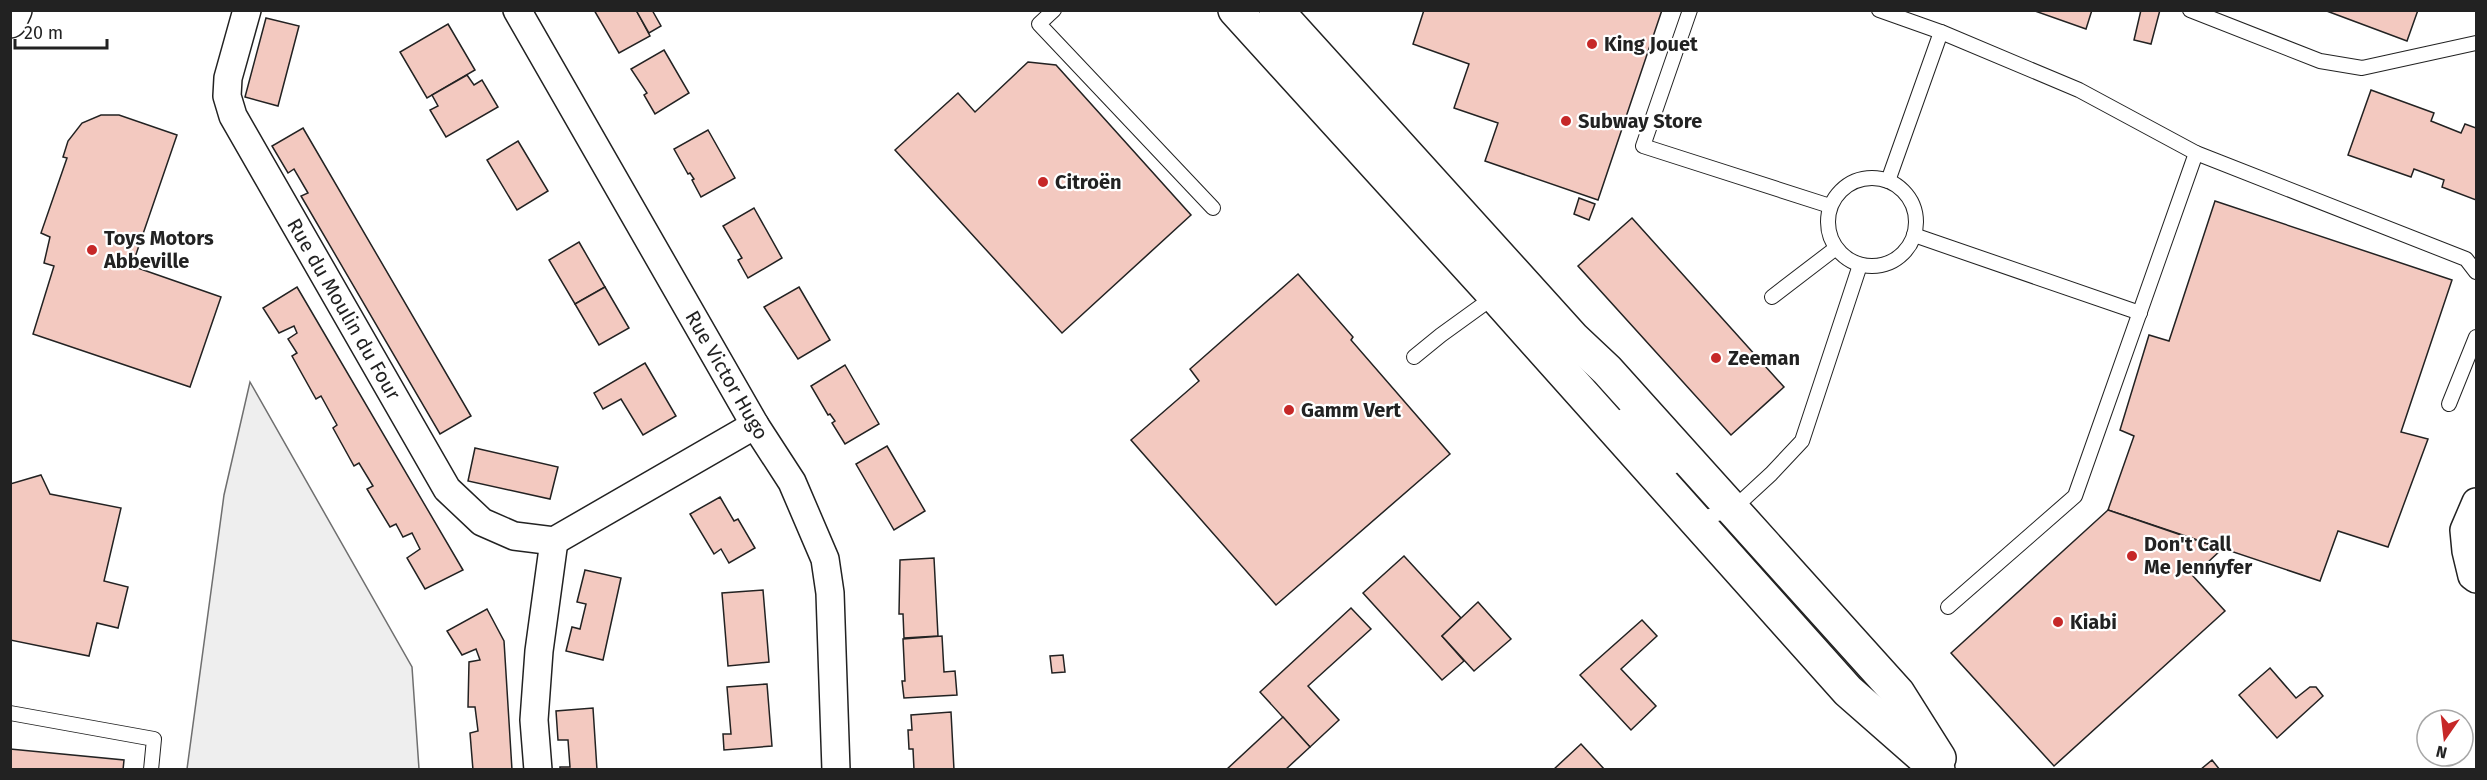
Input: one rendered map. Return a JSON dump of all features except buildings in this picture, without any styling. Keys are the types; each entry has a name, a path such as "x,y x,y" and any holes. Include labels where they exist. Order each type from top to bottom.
{"main road":[{"path":"10,21 15,10"},
{"path":"1235,10 1583,394 1713,513 1797,578 1898,693 1946,770"},
{"path":"1276,10 1573,338 1607,370 1848,691 1938,770"}],"street":[{"name":"Rue du Moulin du Four","path":"247,10 228,78 227,96 233,116 447,489 482,522 514,536 554,541"},
{"name":"Rue Victor Hugo","path":"518,10 755,425 792,482 825,559 830,593 836,770"},
{"path":"538,770 534,720 537,674 554,541 755,425"},
{"path":"2476,502 2464,530 2472,576 2476,579"}],"lane":[{"path":"1054,10 1039,24 1213,208"},
{"path":"1690,10 1643,146 1830,206"},
{"path":"1879,10 1941,32 2079,90 2196,153 2466,259 2476,272"},
{"path":"2190,10 2319,61 2362,68 2476,44"},
{"path":"1888,181 1941,32"},
{"path":"1948,607 2075,496 2196,153"},
{"path":"1874,178 1888,181 1899,188 1911,203 1916,222 1914,235 1908,247 1887,263 1874,266 1860,265 1846,258 1836,248 1829,235 1830,206 1837,195 1848,185 1860,179 1874,178"},
{"path":"1914,235 2140,313"},
{"path":"1772,297 1836,248"},
{"path":"1713,513 1771,474 1802,441 1860,265"},
{"path":"1414,357 1495,296"},
{"path":"2449,404 2476,337"},
{"path":"1583,394 1617,410 1685,480"},
{"path":"10,713 154,739 151,770"}],"shaded area":[{"path":"250,382 412,667 419,769 187,769 224,495"}],"place":[{"name":"King Jouet","path":"1592,44"},
{"name":"Subway Store","path":"1566,121"},
{"name":"Citroën","path":"1043,182"},
{"name":"Toys Motors Abbeville","path":"92,250"},
{"name":"Zeeman","path":"1716,358"},
{"name":"Gamm Vert","path":"1289,410"},
{"name":"Don't Call Me Jennyfer","path":"2132,556"},
{"name":"Kiabi","path":"2058,622"}]}
